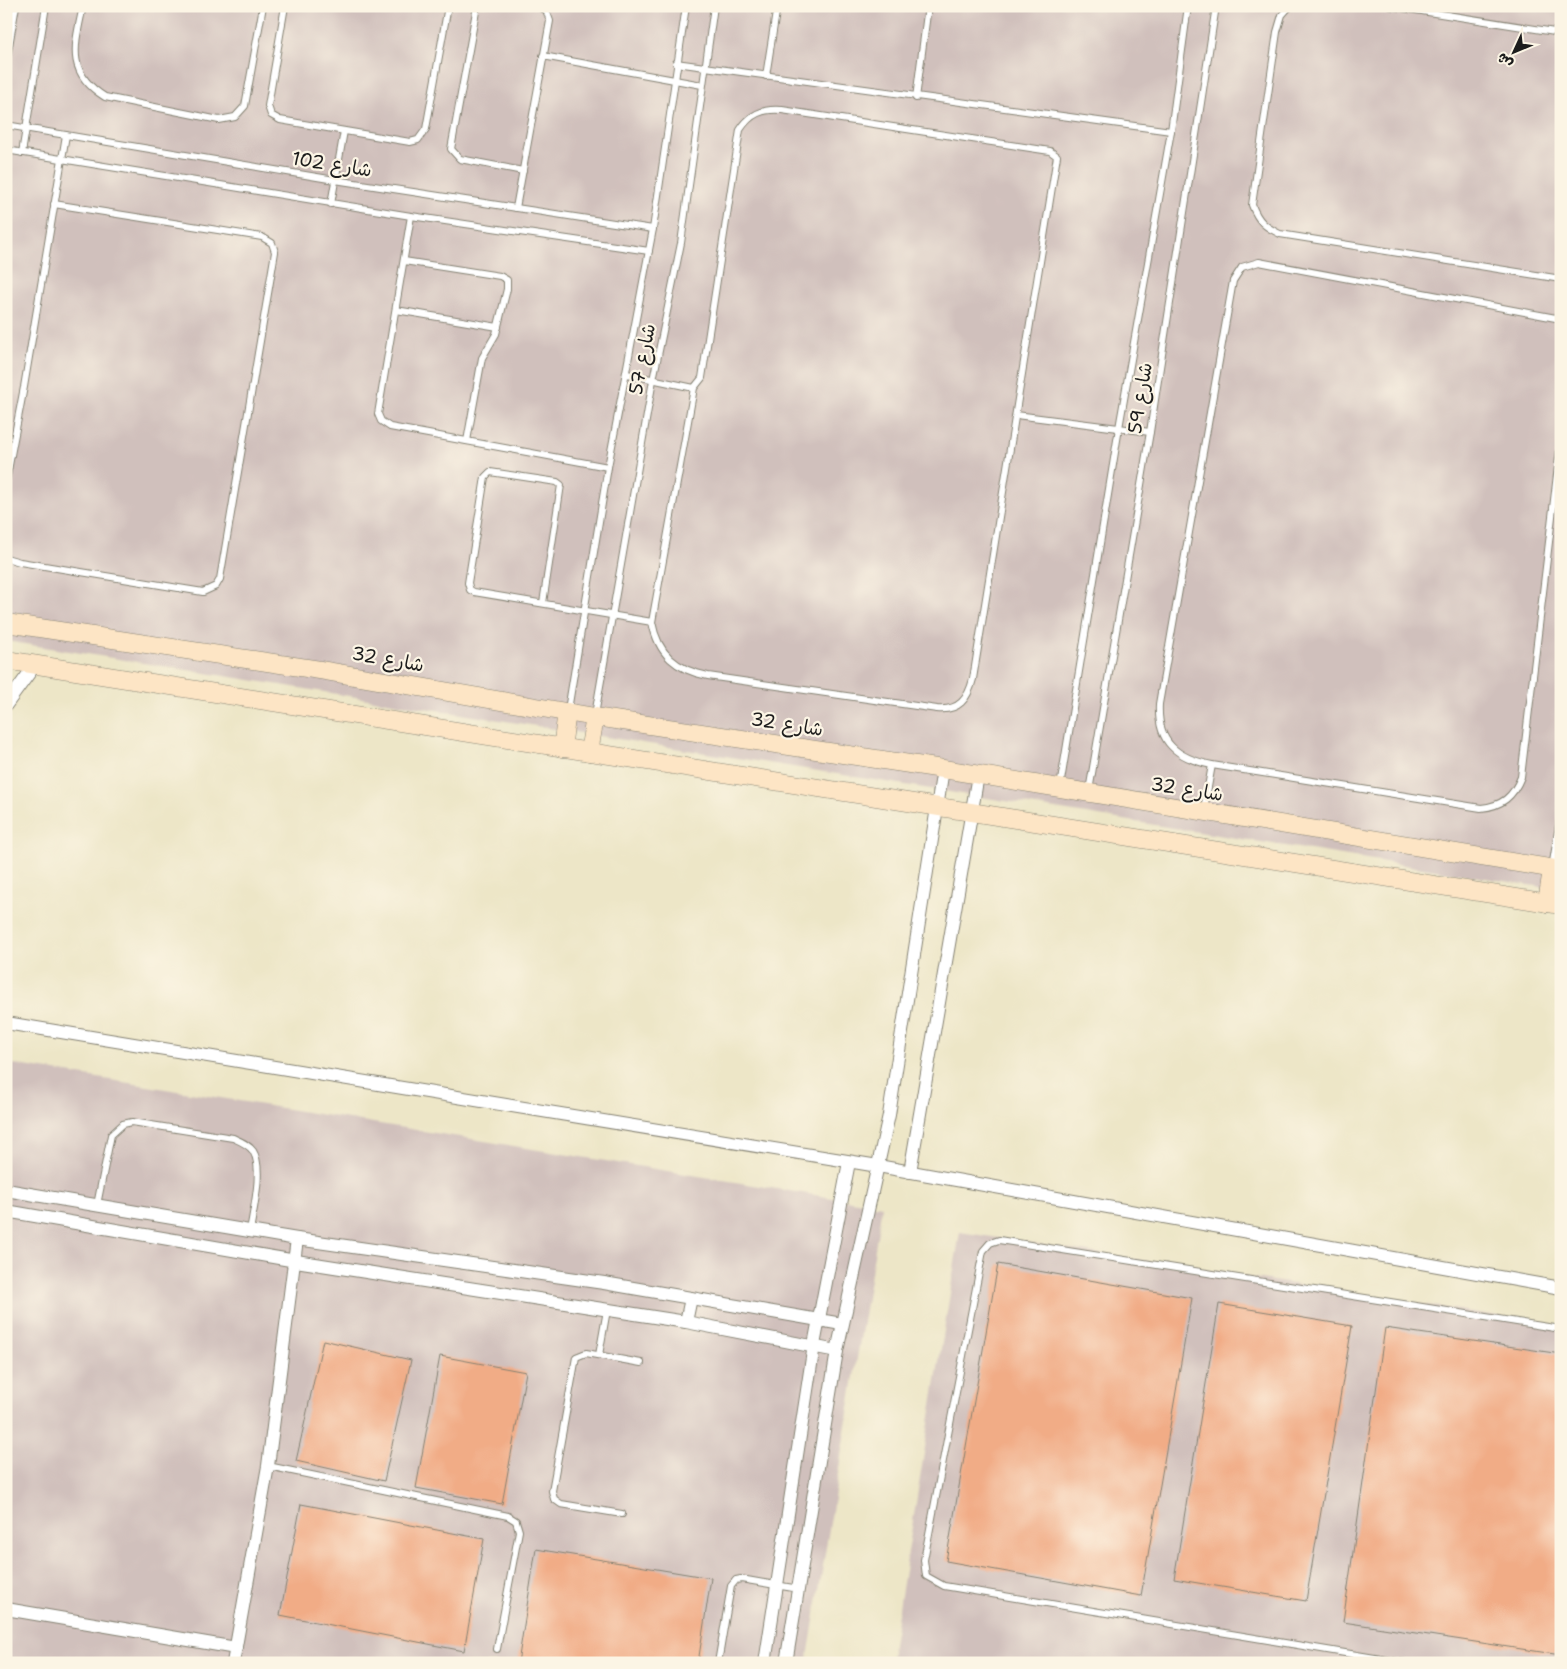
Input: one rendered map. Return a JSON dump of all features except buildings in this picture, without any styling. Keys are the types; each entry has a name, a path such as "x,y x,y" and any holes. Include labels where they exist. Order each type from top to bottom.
{"main road":[{"name":"شارع 32","path":"6,623 320,670 595,717 943,769 1060,790 1556,870"},
{"path":"6,660 1554,904 1556,870"},
{"path":"562,748 567,712"},
{"path":"589,752 595,717"}],"street":[{"path":"6,705 36,665"},
{"path":"786,1663 842,1324 888,1116 943,769"},
{"path":"910,1172 978,775"},
{"path":"6,1023 878,1166 1561,1288"},
{"path":"765,1663 779,1586 814,1346 848,1162"},
{"path":"6,1190 297,1239 594,1282 842,1324"},
{"path":"6,1211 296,1261 686,1322 837,1351"},
{"path":"233,1663 268,1466 296,1261 297,1239"},
{"path":"686,1322 691,1298"},
{"path":"6,1609 236,1648"}],"lane":[{"path":"6,63 16,6"},
{"path":"22,153 46,6"},
{"path":"83,6 74,46 75,59 86,82 94,90 105,97 219,120 234,117 245,106 263,6"},
{"path":"286,6 268,111 275,118 410,142 422,137 426,129 448,6"},
{"path":"478,6 451,150 460,159 523,171"},
{"path":"516,208 550,21 546,10 537,6"},
{"name":"شارع 57","path":"567,712 586,610 608,467 650,251 676,63 686,6"},
{"name":"شارع 57","path":"595,717 653,380 681,243 714,6"},
{"path":"766,76 777,6"},
{"path":"916,98 928,6"},
{"name":"شارع 59","path":"1060,790 1119,428 1171,131 1188,6"},
{"name":"شارع 59","path":"1088,794 1150,432 1216,6"},
{"path":"1290,6 1282,15 1273,51 1252,205 1257,218 1267,228 1280,234 1561,279"},
{"path":"1390,6 1561,33"},
{"path":"543,56 702,86"},
{"path":"676,63 916,98 1171,131"},
{"path":"777,109 1050,151 1057,156 1016,414 973,678 966,699 958,706 948,710 937,709 694,673 681,668 669,660 654,636 652,622 694,388 698,386 702,378 740,130 753,115 762,111 777,109"},
{"name":"شارع 102","path":"6,125 335,180 653,229"},
{"path":"331,204 344,131"},
{"path":"6,480 66,136"},
{"path":"6,166 8,150"},
{"name":"شارع 102","path":"8,150 61,161 331,204 650,251"},
{"path":"6,558 20,562 202,592 216,586 220,579 275,252 272,243 262,237 54,204"},
{"path":"411,216 378,414 381,421 390,427 608,467"},
{"path":"404,261 504,277 508,284 494,340 482,358 467,441"},
{"path":"1561,319 1259,262 1242,266 1236,273 1233,281 1158,716 1161,729 1175,751 1186,758 1212,765 1481,808 1502,803 1510,796 1521,778 1561,441"},
{"path":"396,310 498,327"},
{"path":"627,374 694,388"},
{"path":"1016,414 1150,432"},
{"path":"543,603 561,485 557,482 490,472 485,477 468,588 474,592 652,622"},
{"path":"1203,813 1212,765"},
{"path":"1556,870 1561,813"},
{"path":"97,1205 111,1135 123,1124 132,1122 233,1138 244,1143 252,1151 257,1162 250,1231"},
{"path":"1405,1663 944,1586 926,1576 924,1560 982,1251 990,1243 999,1240 1561,1329"},
{"path":"599,1355 607,1310"},
{"path":"622,1514 561,1504 557,1502 552,1494 574,1360 582,1353 641,1363"},
{"path":"268,1466 508,1516 516,1521 519,1531 497,1649"},
{"path":"718,1663 733,1583 741,1579 799,1589"}],"shaded area":[{"path":"6,6 1561,6 1561,890 6,641"},
{"path":"6,1063 882,1206 807,1663 6,1663"},
{"path":"960,1232 1561,1326 1561,1663 890,1663"}]}
